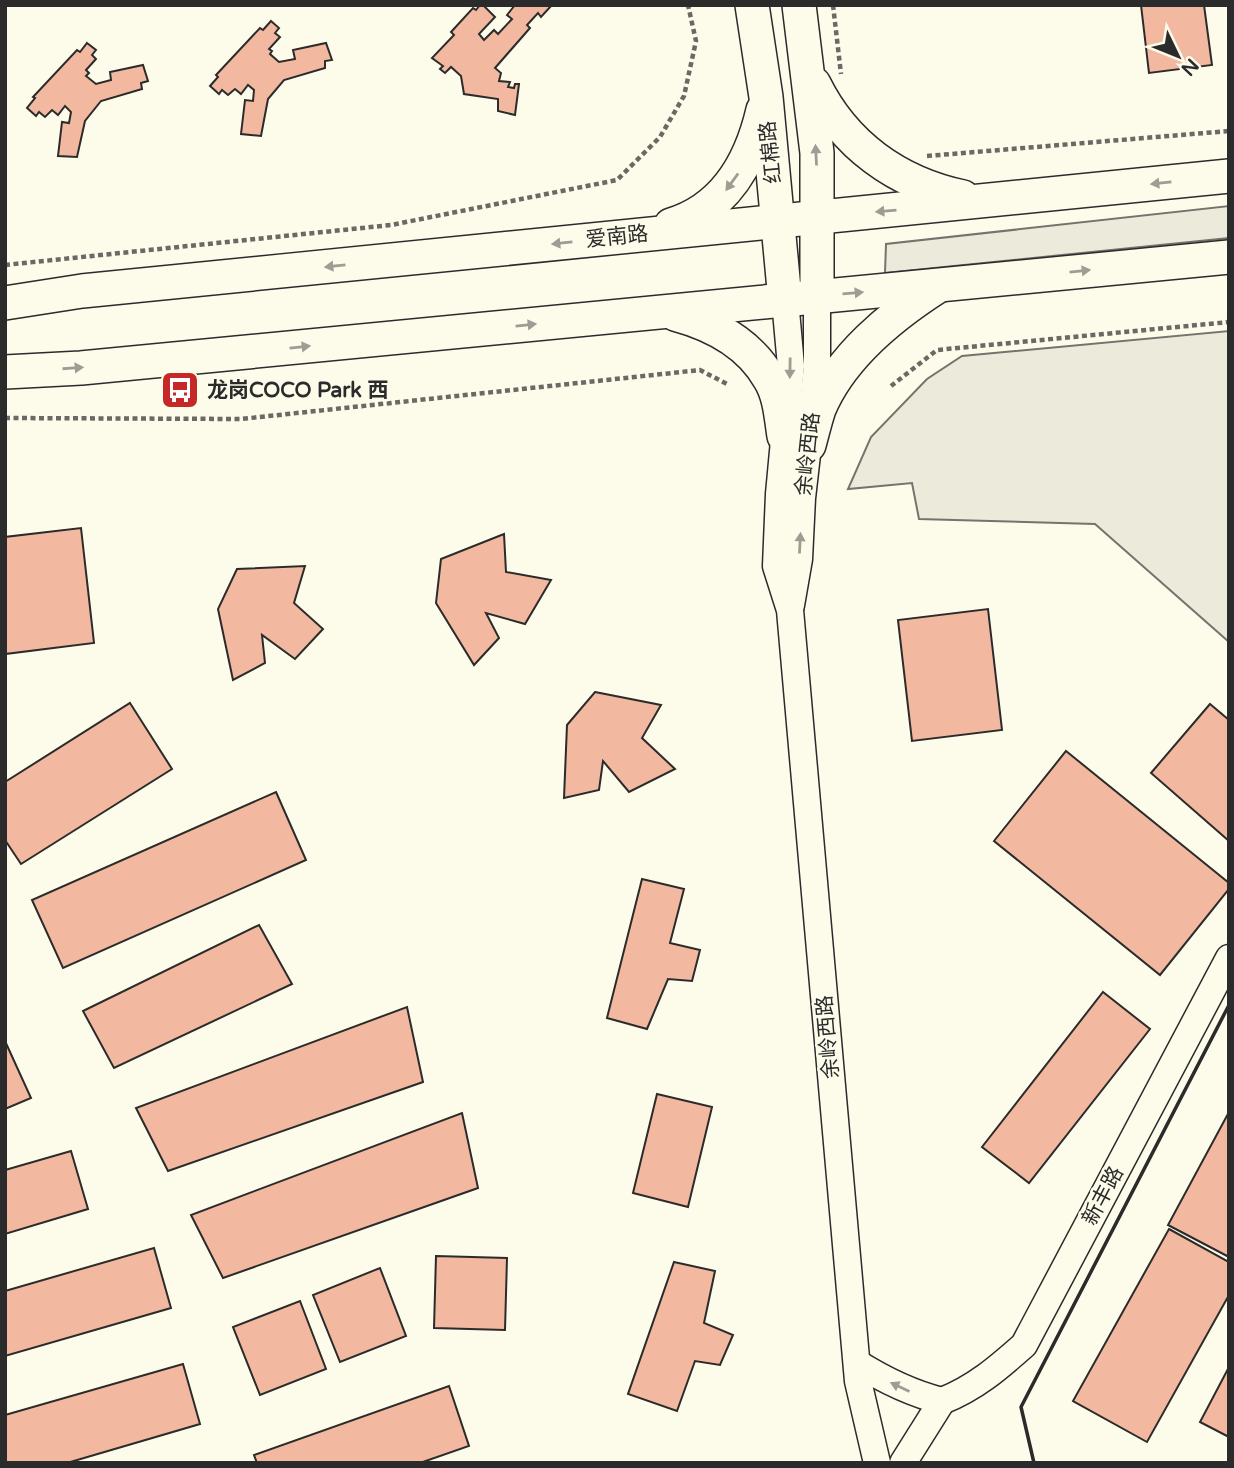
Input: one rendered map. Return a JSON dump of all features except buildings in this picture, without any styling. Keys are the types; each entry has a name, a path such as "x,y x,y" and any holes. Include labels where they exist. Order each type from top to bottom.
{"main road":[{"name":"红棉路","path":"751,5 766,97 778,221 801,298"},
{"name":"红棉路","path":"799,5 817,153 817,217 801,298"},
{"path":"807,69 825,106 848,135 874,160 935,191 982,201"},
{"path":"634,236 676,223 705,210 729,188 757,135 766,97"},
{"name":"爱南路","path":"5,303 82,291 1229,176"},
{"path":"5,372 81,368 1229,257"},
{"path":"796,441 858,351 906,307 940,285"},
{"path":"666,311 702,321 728,335 750,354 769,378 796,441"}],"street":[{"name":"余岭西路","path":"801,298 817,367 796,441 802,498 799,559 790,610 858,1381 877,1463"},
{"name":"新丰路","path":"942,1401 965,1391 993,1373 1024,1345 1228,962"},
{"path":"857,1363 914,1394 942,1401 903,1463"}],"path":[{"path":"5,265 391,225 617,180 660,137 684,96 696,41 688,5"},
{"path":"833,5 843,85"},
{"path":"916,157 1229,131"},
{"path":"891,386 937,350 1229,322"},
{"path":"5,418 241,419 699,370 727,384"}],"shaded area":[{"path":"1229,206 1229,238 885,273 886,244"},
{"path":"1229,331 1229,642 1095,524 919,519 912,483 848,489 871,437 927,379 962,356"}],"wall":[{"path":"1034,1463 1021,1407 1229,1005"}],"place":[{"name":"龙岗COCO Park 西","path":"180,390"}]}
